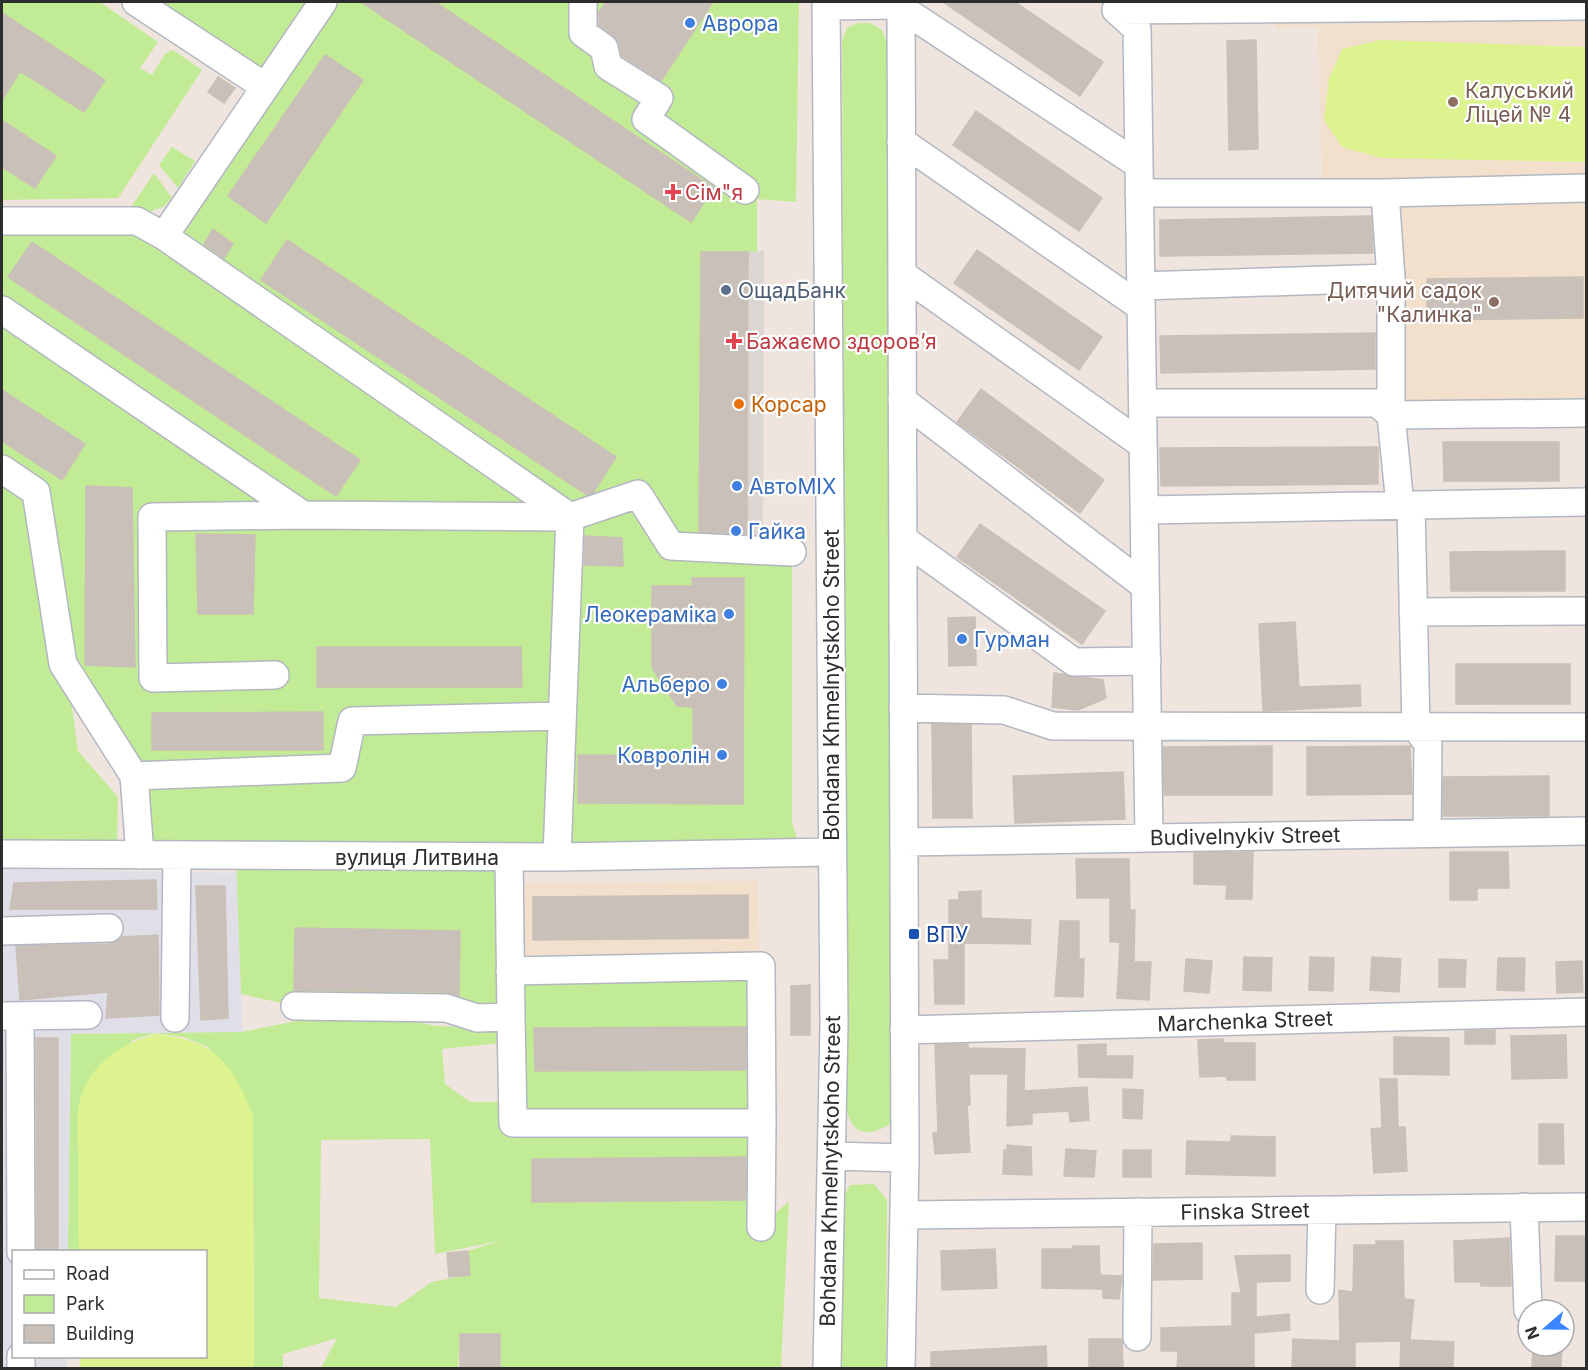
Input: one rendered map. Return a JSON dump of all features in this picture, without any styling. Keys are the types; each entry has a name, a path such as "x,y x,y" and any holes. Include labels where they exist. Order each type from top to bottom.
{"street":[{"path":"164,236 323,2"},
{"path":"583,2 584,33 604,48 608,66 659,98 646,119 745,190"},
{"path":"826,4 901,3"},
{"path":"901,3 905,1158 901,1368"},
{"path":"901,3 904,10 1139,165"},
{"name":"Bohdana Khmelnytskoho Street","path":"826,4 832,852 832,1156 827,1368"},
{"path":"1114,4 1137,29 1149,838"},
{"path":"1114,4 1587,6"},
{"path":"154,6 264,86"},
{"path":"901,141 1141,296 1391,278"},
{"path":"1139,193 1385,193 1587,188"},
{"path":"1385,193 1391,278 1390,415 1406,505 1413,612 1416,727 1428,744 1427,833"},
{"path":"2,221 137,221 164,236 570,517"},
{"path":"902,274 1143,445"},
{"path":"2,310 303,514"},
{"path":"902,400 1145,586"},
{"path":"1143,403 1377,403 1390,415 1587,414"},
{"path":"2,469 36,492 63,664 134,776 140,855"},
{"path":"275,675 153,678 152,517 303,514 570,517 638,494 671,546 792,552"},
{"path":"1144,510 1587,502"},
{"path":"557,857 570,517"},
{"path":"903,539 1074,662 1147,661"},
{"path":"1413,612 1587,611"},
{"path":"903,708 1004,710 1053,726 1587,727"},
{"path":"134,776 342,768 352,721 562,716"},
{"name":"Budivelnykiv Street","path":"904,842 1587,831"},
{"name":"вулиця Литвина","path":"2,854 557,857 832,852"},
{"path":"175,1018 177,856"},
{"path":"509,857 513,1123 762,1123"},
{"path":"2,931 109,928"},
{"path":"510,971 761,966 761,1227"},
{"path":"295,1006 446,1008 477,1018 511,1017"},
{"name":"Marchenka Street","path":"904,1030 1587,1012"},
{"path":"21,1250 11,1016 88,1015"},
{"path":"832,1156 905,1158"},
{"path":"1524,1207 1528,1298"},
{"name":"Finska Street","path":"904,1215 1587,1207"},
{"path":"1320,1290 1322,1210"},
{"path":"1137,1337 1138,1212"}],"shaded area":[{"name":"Калуський Ліцей № 4","path":"1275,2 1586,2 1586,176 1322,181 1318,27 1275,28"},
{"name":"Дитячий садок \"Калинка\"","path":"1586,199 1586,400 1404,402 1397,203"},
{"path":"764,251 763,548 747,546 748,252"},
{"path":"2,869 238,873 242,1032 71,1034 68,1250 12,1250 12,1358 67,1358 67,1368 2,1368"},
{"path":"758,881 759,953 520,955 520,883"}],"green space":[{"path":"2,2 100,2 158,42 140,68 152,75 165,54 173,50 202,70 118,198 2,200 2,167 35,188 56,156 2,120 2,101 20,71 84,112 105,80 2,13"},
{"path":"136,2 321,2 264,86"},
{"path":"323,2 361,2 691,221 713,187 435,2 606,2 585,34 653,93 711,2 799,2 796,202 757,199 757,252 701,252 699,545 792,547 792,822 797,838 798,854 509,857 510,971 761,966 762,1226 789,1201 781,1368 500,1368 500,1334 460,1334 458,1368 321,1368 337,1338 283,1354 283,1368 254,1368 253,1116 208,1047 184,1037 155,1033 242,1032 332,1014 383,1016 437,1026 508,1029 511,1017 295,1006 241,994 236,856 140,855 134,776 71,700 78,751 118,797 117,844 2,845 2,441 61,480 85,444 2,390 2,213 127,213 154,173 172,198 163,207 148,212 171,239","holes":["32,242 360,460 337,495 9,277","86,487 132,488 134,667 85,665","575,536 622,538 622,565 576,564","692,578 744,578 743,803 578,803 578,755 693,756 693,707 676,706 652,668 652,586 692,586","317,647 521,647 522,687 318,687","322,712 323,750 152,750 152,713","750,1027 753,1069 535,1071 534,1028","511,1042 508,1102 470,1102 445,1084 442,1049","430,1139 435,1254 499,1241 468,1251 469,1275 432,1282 396,1307 319,1298 321,1140"]},
{"path":"858,23 870,23 882,30 887,43 893,1110 890,1124 870,1132 858,1130 850,1120 847,1111 842,41 847,28"},
{"name":"Калуський Ліцей № 4","path":"1380,40 1586,47 1586,162 1382,158 1342,147 1324,120 1329,79 1342,49"},
{"path":"172,147 195,161 178,188 159,165"},
{"path":"155,1033 133,1040 83,1091 78,1115 79,1250 68,1250 71,1034"},
{"path":"156,1034 176,1037 193,1042 219,1057 238,1082 253,1116 254,1368 80,1368 80,1358 207,1358 207,1250 79,1250 78,1123 83,1091 88,1080 103,1061 123,1047"},
{"path":"874,1184 887,1200 886,1368 839,1368 842,1200 850,1185"}],"building":[{"path":"361,2 435,2 714,188 691,222"},
{"path":"606,2 713,2 661,81 622,56 614,36 599,25 599,12"},
{"path":"943,2 1015,2 1103,62 1080,96"},
{"path":"2,13 105,80 84,112 20,71 2,101"},
{"path":"1256,40 1258,149 1229,150 1227,41"},
{"path":"325,55 363,80 266,223 228,196"},
{"path":"218,77 235,88 224,103 208,92"},
{"path":"976,111 1102,198 1079,231 953,145"},
{"path":"2,120 56,156 35,188 2,167"},
{"path":"1371,216 1373,253 1160,256 1160,220"},
{"path":"213,229 233,244 224,258 204,244"},
{"path":"287,240 616,457 593,493 587,495 261,280"},
{"path":"32,242 360,460 336,496 8,277"},
{"path":"977,250 1102,337 1079,370 954,283"},
{"path":"701,252 748,252 747,534 699,532"},
{"path":"1583,277 1583,318 1427,320 1427,279"},
{"path":"1375,333 1375,369 1161,373 1160,336"},
{"path":"981,389 1104,480 1080,513 957,422"},
{"path":"2,390 85,444 62,480 2,441"},
{"path":"1443,442 1559,442 1559,481 1444,481"},
{"path":"1378,447 1378,484 1161,486 1160,448"},
{"path":"86,486 132,488 135,667 85,665"},
{"path":"980,524 1105,611 1082,644 957,557"},
{"path":"196,534 255,535 253,614 198,614"},
{"path":"585,536 622,538 623,566 584,565"},
{"path":"1565,551 1565,591 1451,591 1450,552"},
{"path":"692,578 744,578 743,804 578,803 578,755 693,756 693,707 677,706 652,668 652,586 692,586"},
{"path":"975,617 976,665 949,666 948,618"},
{"path":"1295,622 1299,687 1360,685 1361,706 1263,711 1259,624"},
{"path":"317,647 521,647 522,687 317,687"},
{"path":"1456,664 1570,664 1570,704 1456,704"},
{"path":"1054,673 1103,680 1106,698 1078,710 1052,707"},
{"path":"323,712 323,750 152,750 152,713"},
{"path":"932,724 971,725 972,818 933,818"},
{"path":"1272,746 1272,795 1164,795 1163,747"},
{"path":"1410,746 1412,794 1307,795 1307,747"},
{"path":"1123,772 1125,819 1015,823 1013,776"},
{"path":"1549,776 1549,816 1443,816 1443,777"},
{"path":"1253,852 1252,899 1226,899 1227,885 1194,884 1194,853"},
{"path":"1450,852 1508,852 1509,888 1477,888 1477,900 1450,900"},
{"path":"1076,859 1129,859 1130,910 1135,910 1134,962 1151,962 1149,1000 1117,998 1120,942 1110,942 1110,898 1077,898"},
{"path":"156,880 157,909 10,909 14,883"},
{"path":"196,886 225,886 228,1018 201,1020"},
{"path":"981,891 981,918 1031,920 1030,944 964,943 964,1004 935,1004 934,960 949,960 949,900 959,900 959,892"},
{"path":"748,895 748,938 533,940 533,897"},
{"path":"1060,921 1079,921 1079,959 1084,959 1083,997 1055,996"},
{"path":"295,928 460,931 459,996 446,992 294,990"},
{"path":"158,935 159,1015 106,1018 108,992 20,1000 16,946 109,944 122,937"},
{"path":"1244,957 1272,958 1271,991 1243,990"},
{"path":"1310,957 1334,958 1333,991 1309,990"},
{"path":"1372,957 1401,959 1399,992 1370,990"},
{"path":"1498,958 1525,958 1524,991 1497,990"},
{"path":"1186,959 1212,961 1209,993 1184,991"},
{"path":"1439,959 1466,960 1465,987 1439,987"},
{"path":"1582,961 1583,992 1557,993 1556,962"},
{"path":"810,985 810,1035 791,1035 791,986"},
{"path":"746,1027 746,1070 535,1071 534,1028"},
{"path":"1495,1030 1495,1044 1465,1044 1465,1031"},
{"path":"1566,1035 1567,1078 1512,1079 1511,1036"},
{"path":"1394,1037 1449,1038 1449,1075 1394,1074"},
{"path":"36,1038 58,1038 58,1250 37,1250"},
{"path":"1223,1039 1223,1043 1255,1043 1255,1080 1227,1080 1227,1076 1200,1077 1198,1040"},
{"path":"968,1044 968,1048 1025,1049 1024,1091 1087,1087 1089,1120 1070,1122 1069,1111 1032,1113 1032,1124 1007,1126 1008,1074 969,1074 970,1105 967,1105 970,1152 935,1154 933,1133 938,1133 935,1045"},
{"path":"1106,1044 1106,1056 1133,1056 1132,1078 1079,1077 1078,1045"},
{"path":"1380,1079 1397,1079 1398,1127 1405,1127 1407,1171 1374,1173 1371,1129 1382,1128"},
{"path":"1123,1089 1143,1090 1142,1119 1123,1118"},
{"path":"1539,1124 1563,1124 1564,1164 1539,1164"},
{"path":"1231,1136 1275,1137 1275,1176 1186,1174 1187,1141 1231,1142"},
{"path":"1007,1145 1031,1147 1032,1175 1003,1174 1004,1150 1007,1150"},
{"path":"1066,1149 1096,1151 1094,1177 1064,1176"},
{"path":"1123,1150 1151,1150 1151,1177 1123,1177"},
{"path":"746,1157 746,1200 532,1202 532,1159"},
{"path":"1556,1236 1587,1236 1587,1281 1555,1281"},
{"path":"1509,1238 1511,1286 1481,1286 1481,1282 1455,1282 1454,1241"},
{"path":"1376,1241 1403,1241 1404,1299 1414,1300 1410,1340 1454,1342 1453,1368 1400,1368 1401,1341 1355,1342 1355,1368 1292,1368 1293,1339 1340,1341 1339,1290 1353,1292 1354,1245 1376,1245"},
{"path":"1202,1243 1202,1279 1153,1280 1154,1244"},
{"path":"1073,1246 1099,1246 1100,1275 1122,1276 1119,1299 1103,1298 1103,1289 1042,1288 1042,1249 1073,1249"},
{"path":"995,1249 997,1288 942,1290 941,1251"},
{"path":"468,1251 470,1275 449,1277 447,1253"},
{"path":"1290,1255 1290,1281 1256,1282 1256,1317 1289,1314 1290,1330 1254,1333 1254,1368 1177,1368 1178,1351 1161,1351 1161,1328 1232,1326 1232,1293 1241,1293 1235,1256"},
{"path":"460,1334 500,1334 500,1368 460,1368"},
{"path":"1089,1339 1122,1339 1123,1368 1089,1368"},
{"path":"1046,1346 1047,1368 931,1368 931,1352"},
{"path":"1532,1358 1561,1358 1561,1368 1532,1368"}],"place":[{"name":"Аврора","path":"690,23"},
{"name":"Калуський Ліцей № 4","path":"1453,102"},
{"name":"Сім\"я","path":"673,192"},
{"name":"ОщадБанк","path":"726,290"},
{"name":"Дитячий садок \"Калинка\"","path":"1494,302"},
{"name":"Бажаємо здоровʼя","path":"734,341"},
{"name":"Корсар","path":"739,404"},
{"name":"АвтоMIX","path":"737,486"},
{"name":"Гайка","path":"736,531"},
{"name":"Леокераміка","path":"729,614"},
{"name":"Гурман","path":"962,639"},
{"name":"Альберо","path":"722,684"},
{"name":"Ковролін","path":"722,755"},
{"name":"ВПУ","path":"914,934"}]}
